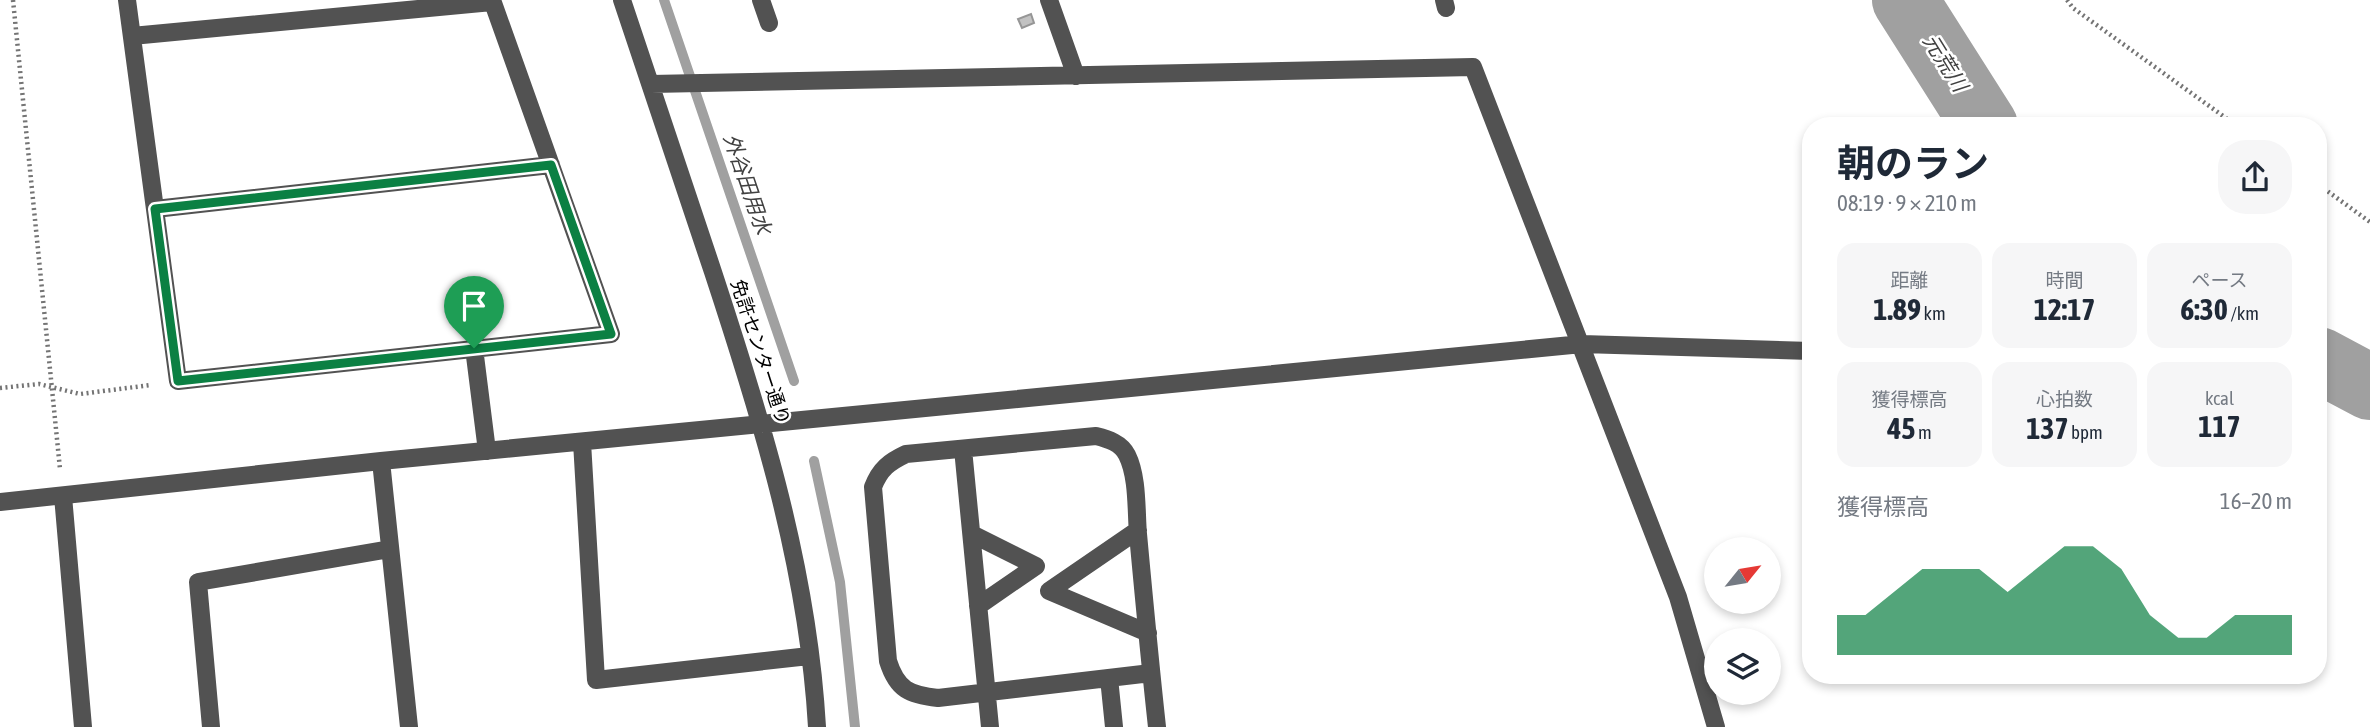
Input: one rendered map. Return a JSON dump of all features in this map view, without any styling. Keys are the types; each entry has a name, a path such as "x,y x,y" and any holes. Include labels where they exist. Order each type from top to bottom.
{"street":[{"path":"127,0 178,381 611,334 492,1 132,36"},
{"name":"免許センター通り","path":"622,0 764,425 790,535 817,727"},
{"path":"761,0 769,23"},
{"path":"1049,0 1076,76"},
{"path":"651,84 1473,67 1678,597 1716,727"},
{"path":"155,209 551,165"},
{"path":"0,502 381,461 1582,344 1802,351"},
{"path":"474,348 487,451"},
{"path":"1152,673 938,698 915,695 894,680 888,661 873,486 877,474 889,461 906,454 1096,436 1113,440 1126,453 1132,473 1138,530 1152,673 1157,727"},
{"path":"582,442 596,680 809,656"},
{"path":"963,449 990,727"},
{"path":"381,461 409,727"},
{"path":"62,496 83,727"},
{"path":"1138,530 1049,591 1148,633"},
{"path":"972,534 1036,566 978,606"},
{"path":"211,727 198,582 390,549"},
{"path":"1109,678 1114,727"}],"path":[{"path":"13,0 54,389 62,496"},
{"path":"2067,0 2073,8 2224,117"},
{"path":"2327,191 2370,222"},
{"path":"0,388 39,384 80,394 178,381"}],"building":[{"path":"1031,14 1034,23 1022,28 1018,19"}],"waterway":[{"name":"外谷田用水","path":"664,0 794,381"},
{"name":"元荒川","path":"1905,0 1979,117"},
{"name":"元荒川","path":"2327,364 2370,387"},
{"name":"外谷田用水","path":"814,461 840,582 855,727"}],"route":[{"path":"551,165 611,334 474,348 178,381 155,209 551,165"}]}
